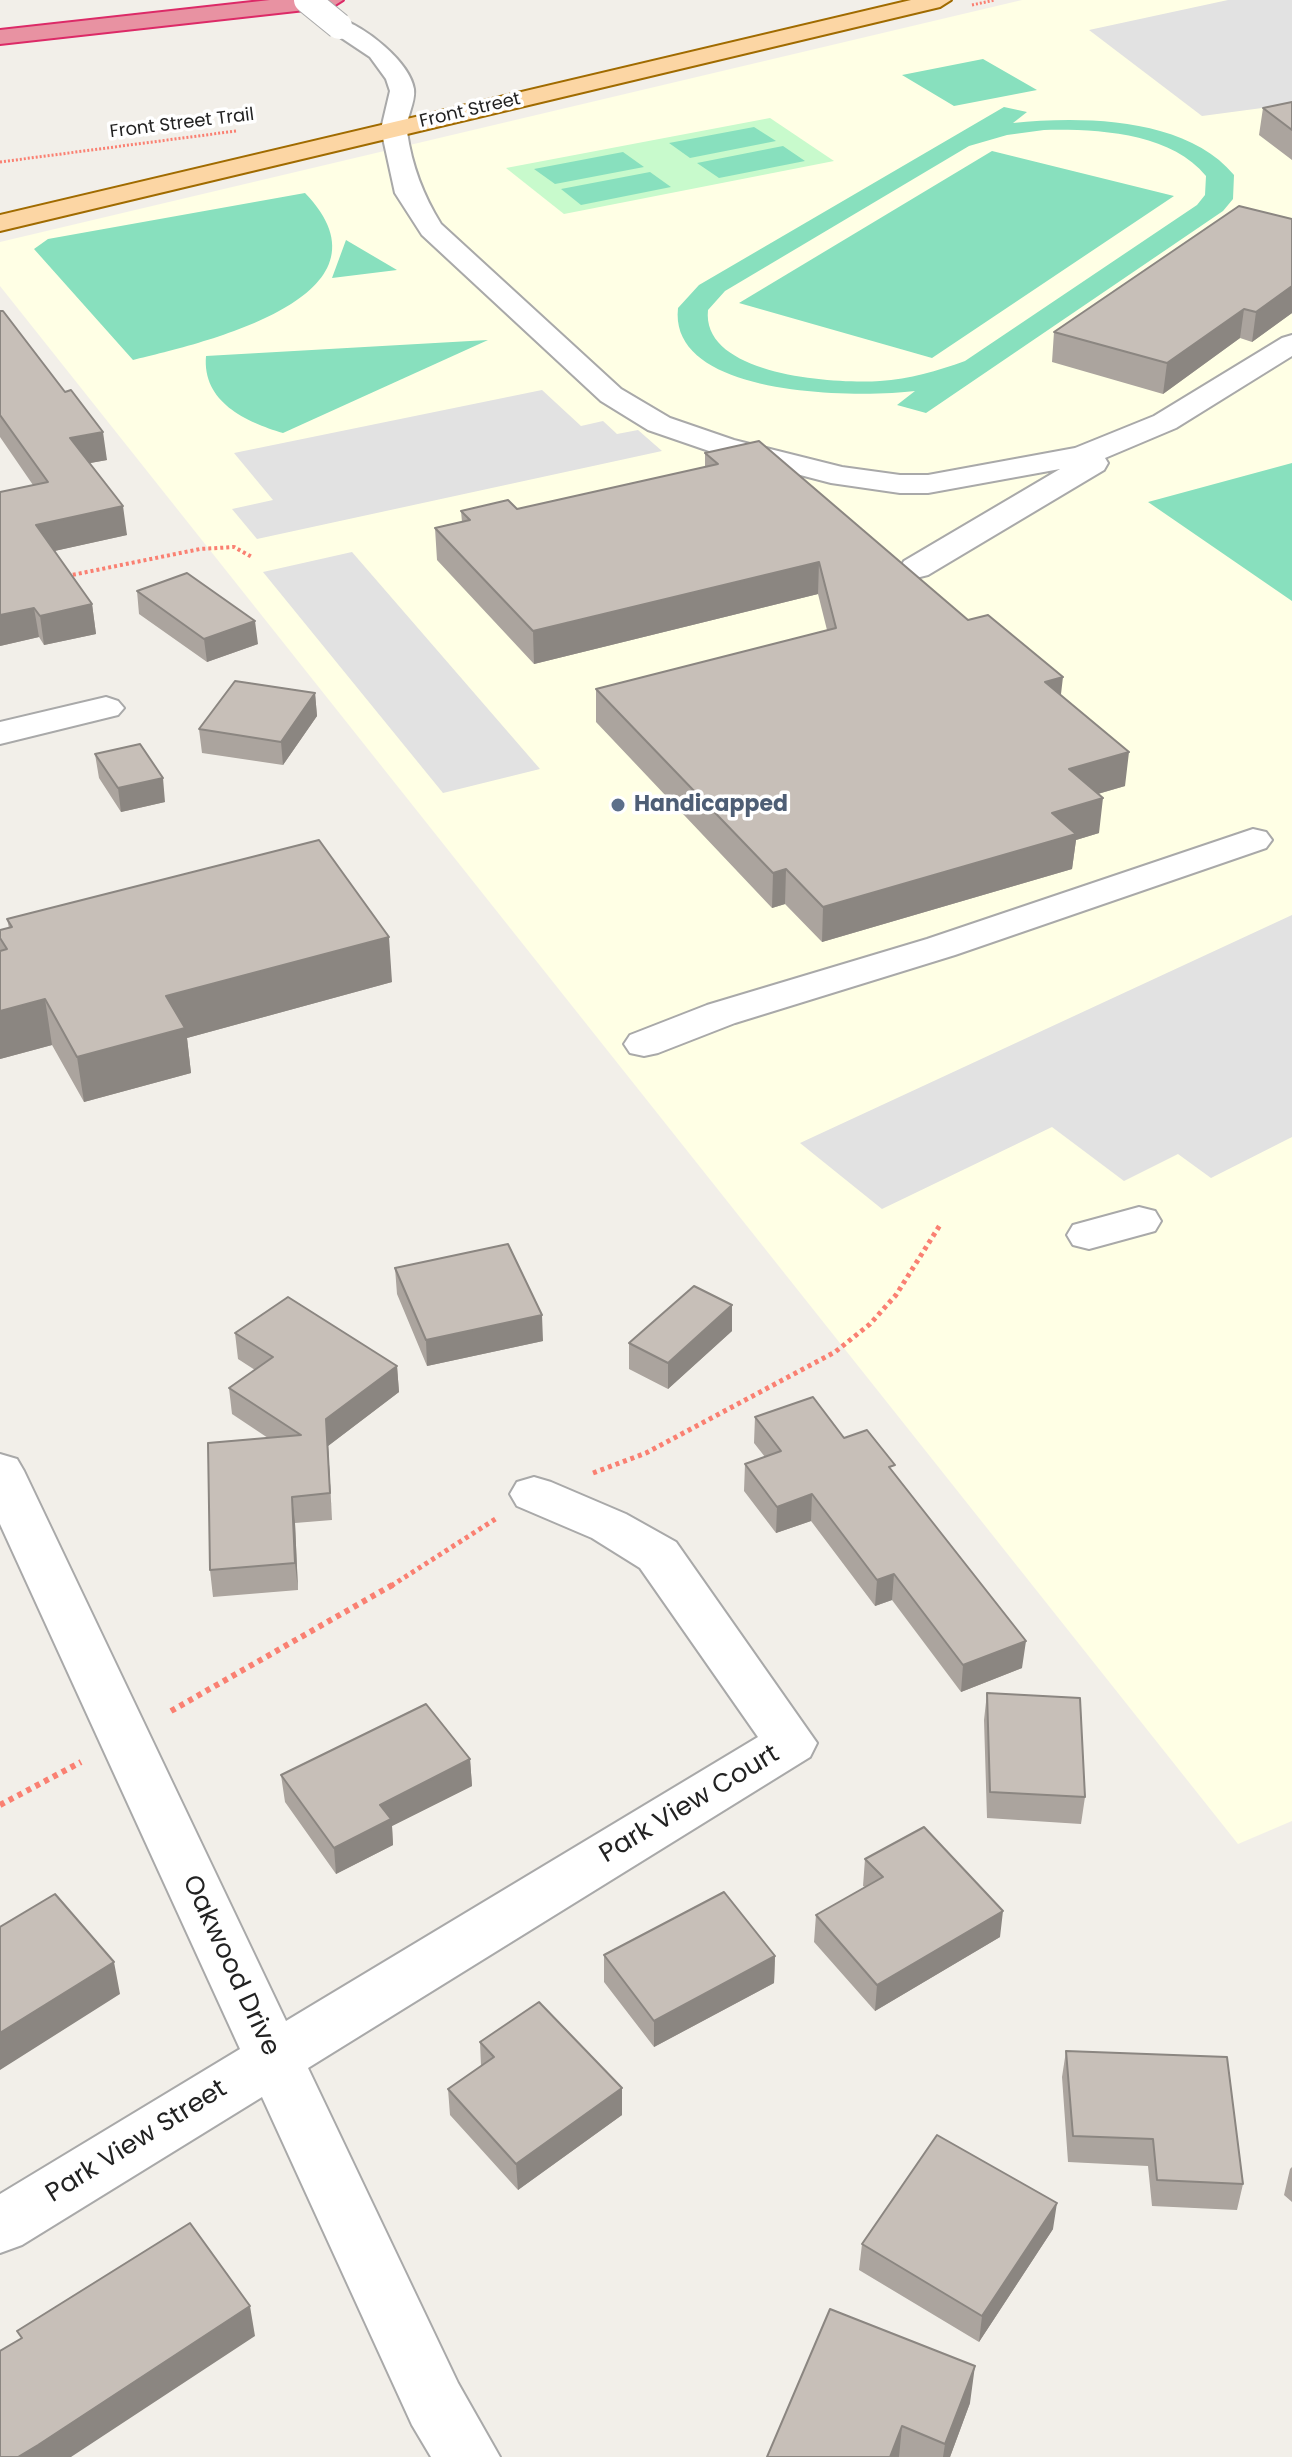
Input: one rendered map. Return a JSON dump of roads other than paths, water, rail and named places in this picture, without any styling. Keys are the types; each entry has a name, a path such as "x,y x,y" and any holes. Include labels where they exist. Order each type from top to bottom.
{"highway":[{"path":"0,15 133,0"},
{"path":"0,37 332,0"}],"main road":[{"name":"Front Street","path":"0,223 396,118 865,0"},
{"name":"Front Street","path":"0,201 940,0"}],"street":[{"path":"307,0 378,52 391,66 402,91 396,118 408,193 431,229 611,395 659,424 738,450 842,476 900,484 928,484 1083,456 1165,422 1292,344"},
{"path":"916,568 1081,472 1107,446"},
{"path":"0,733 106,708"},
{"path":"644,1044 721,1014 941,947 1253,840"},
{"path":"1089,1235 1139,1221"},
{"name":"Park View Court","path":"273,2057 791,1743 658,1555 609,1526 534,1494"},
{"name":"Oakwood Drive","path":"6,1501 273,2057 435,2404 467,2457"},
{"name":"Park View Street","path":"0,2226 273,2057"}],"place":[{"name":"Handicapped","path":"618,805"}]}
